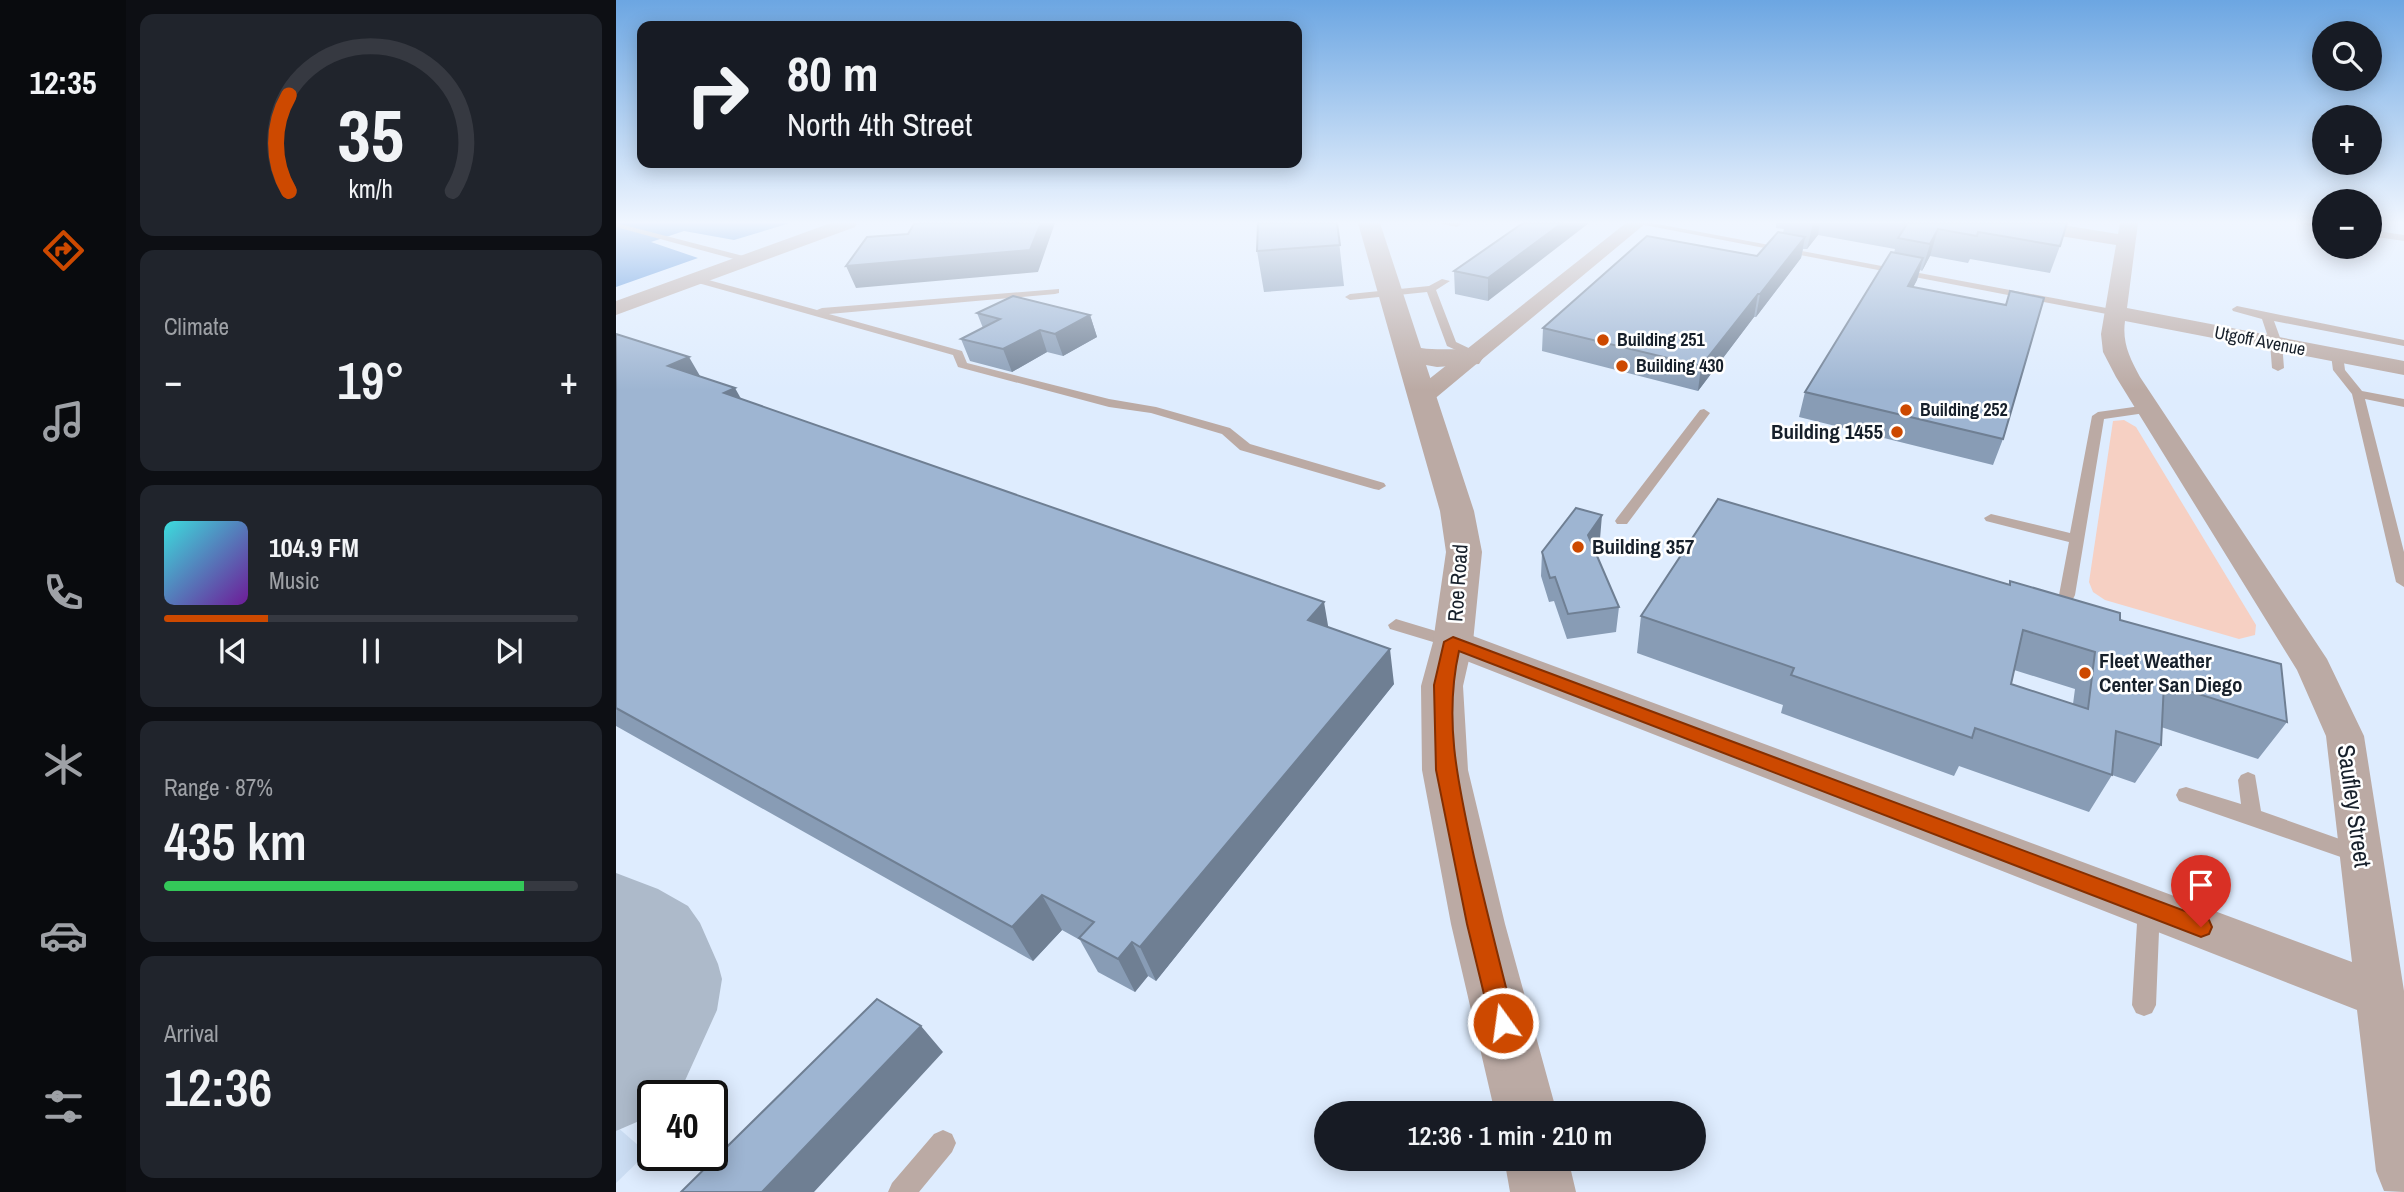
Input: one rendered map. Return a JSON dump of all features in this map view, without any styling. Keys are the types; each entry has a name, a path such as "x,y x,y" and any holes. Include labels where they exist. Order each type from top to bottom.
{"street":[{"path":"616,308 694,279"},
{"name":"Roe Road","path":"1386,279 1457,511 1464,552 1453,642 1442,685 1445,770 1478,924 1523,1101"},
{"path":"1423,396 1568,279"},
{"name":"Saufley Street","path":"2122,279 2112,334 2115,352 2314,668 2345,736 2404,1171"},
{"name":"Utgoff Avenue","path":"2117,313 2404,368"},
{"path":"1411,354 1437,359 1471,356"},
{"path":"1453,642 2381,996"},
{"path":"1539,1171 1544,1192"}],"lane":[{"path":"694,279 958,353 962,365 1109,403 1152,410 1226,431 1245,447 1379,486"},
{"path":"1934,279 2117,313"},
{"path":"1350,297 1431,289 1445,281"},
{"path":"1431,289 1451,344 1471,356"},
{"path":"809,312 1055,291"},
{"path":"2237,309 2266,317 2404,342"},
{"path":"2266,317 2276,343 2278,368"},
{"path":"2337,355 2339,370 2358,394 2404,582"},
{"path":"2358,394 2404,403"},
{"path":"2067,595 2098,416 2148,408"},
{"path":"1622,521 1704,414"},
{"path":"1991,517 2075,539"},
{"path":"1396,625 1453,642"},
{"path":"2248,780 2252,816"},
{"path":"2186,794 2361,855"},
{"path":"2144,1005 2150,907"},
{"path":"901,1192 943,1143"}],"shaded area":[{"path":"2124,420 2136,427 2256,625 2255,635 2239,639 2105,600 2093,592 2089,582 2113,421"},
{"path":"616,1126 637,1144 637,1163 616,1183"}],"water":[{"path":"616,279 640,279 616,287"}],"building":[{"path":"1599,279 1772,279 1701,366 1543,328"},
{"path":"1875,279 1912,279 1908,286 2006,305 2010,291 2044,298 2003,439 1805,392"},
{"path":"1013,296 1090,315 1055,334 1040,330 1003,349 961,339 1000,319 977,313"},
{"path":"616,334 689,357 668,366 735,388 724,393 1324,602 1308,620 1390,649 1140,947 1132,942 1118,959 1079,938 1094,922 1042,895 1012,927 616,708"},
{"path":"1718,499 2010,585 2010,581 2120,613 2120,620 2281,664 2287,722 2164,683 2161,745 2116,731 2112,775 1975,728 1972,738 1791,675 1794,668 1641,616","holes":["2023,630 2095,652 2088,709 2011,684"]},
{"path":"1576,508 1602,515 1588,535 1619,607 1568,614 1555,577 1550,578 1542,552"},
{"path":"877,999 921,1026 762,1192 681,1192 702,1171 728,1171 728,1146"}],"taxiway":[{"path":"616,928 648,949 657,964 660,979 658,995 646,1025 616,1064"}],"place":[{"name":"Building 251","path":"1603,340"},
{"name":"Building 430","path":"1622,366"},
{"name":"Building 252","path":"1906,410"},
{"name":"Building 1455","path":"1897,432"},
{"name":"Building 357","path":"1578,547"},
{"name":"Fleet Weather Center San Diego","path":"2085,673"}],"route":[{"path":"1503,1023 1478,924 1445,770 1442,685 1453,642 2201,927"}]}
